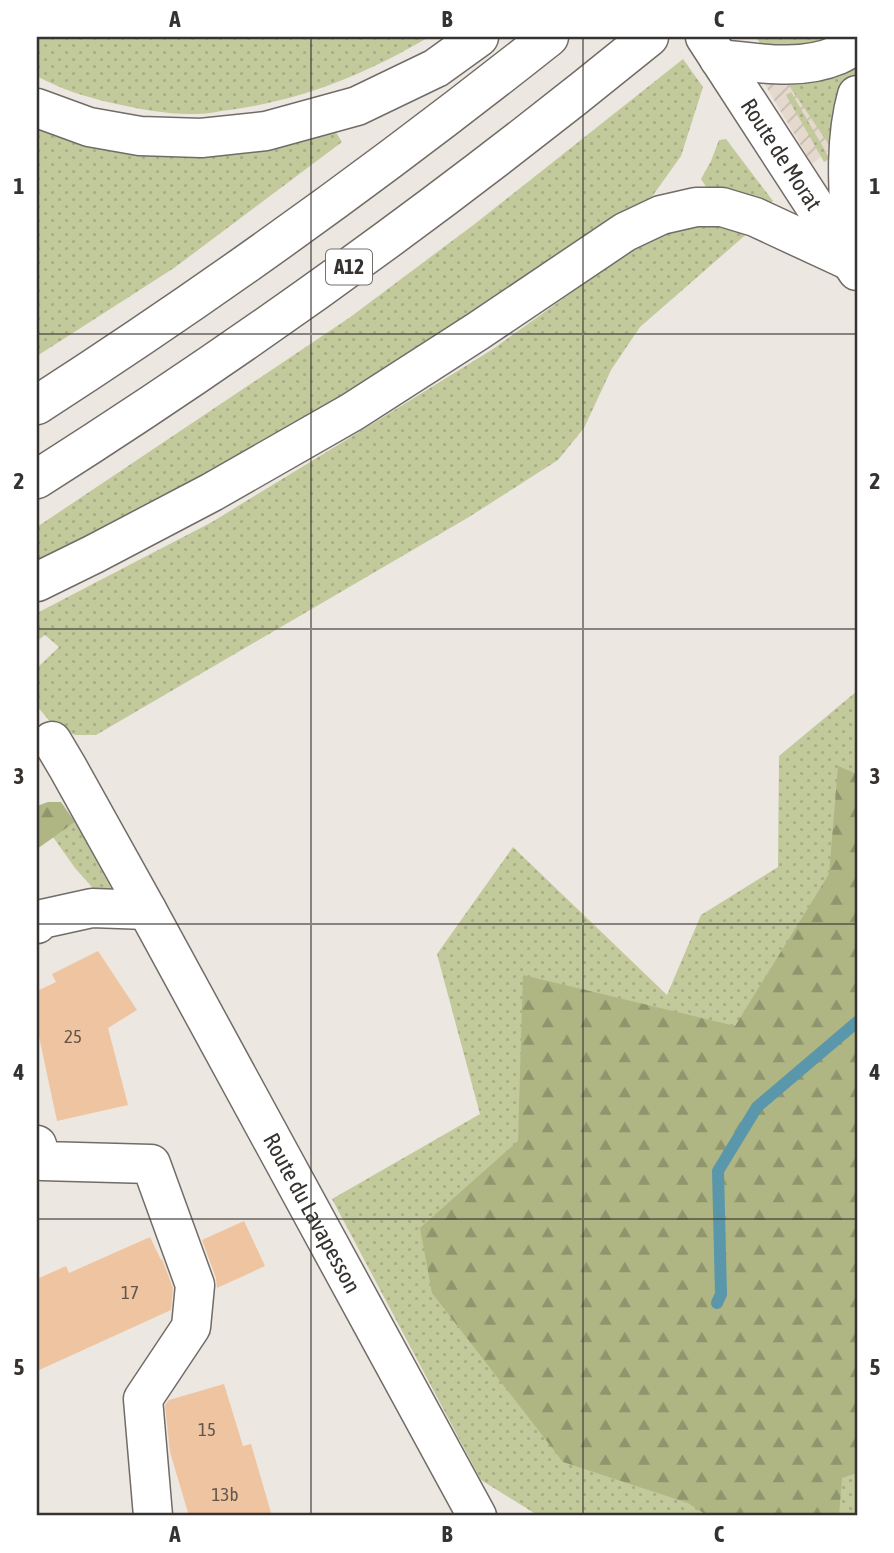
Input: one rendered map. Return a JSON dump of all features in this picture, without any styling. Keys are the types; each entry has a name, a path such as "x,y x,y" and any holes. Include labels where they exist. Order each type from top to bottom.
{"main road":[{"path":"37,108 89,127 140,136 201,138 266,131 357,106 436,68 479,37"},
{"path":"37,405 293,231 386,164 549,37"},
{"name":"A12","path":"37,478 138,414 327,283 512,146 649,37"},
{"path":"712,48 781,65 808,63 837,55 857,44"},
{"name":"Route de Morat","path":"712,48 855,267"},
{"path":"37,582 153,523 352,412 625,232 661,215 696,206 722,207 755,217 855,267 849,162 851,116 857,95"},
{"name":"Route du Lavapesson","path":"52,741 477,1516"},
{"path":"37,924 42,919 92,908 147,910"},
{"path":"37,1145 42,1161 151,1164 195,1285 191,1327 143,1399 153,1516"}],"shaded area":[{"path":"806,37 857,128 812,164 761,78"}],"green space":[{"path":"37,37 429,37 358,74 283,100 205,114 187,114 112,103 46,81 37,76"},
{"path":"756,37 857,37 857,186"},
{"path":"683,59 703,87 681,156 641,212 354,396 37,565 37,527 349,318 476,223"},
{"path":"791,92 830,159 824,162 786,95"},
{"path":"37,125 335,131 342,142 174,268 37,356"},
{"path":"726,139 773,201 769,204 732,189 707,188 701,179 719,140"},
{"path":"773,211 640,327 611,370 584,428 558,460 469,517 96,735 75,735 52,724 37,706 37,668 59,647 45,635 37,641 37,613 212,522 351,437 493,349 652,235"},
{"path":"857,691 857,1516 539,1516 481,1480 332,1199 480,1114 437,954 513,847 667,995 701,915 778,867 779,756"},
{"path":"838,766 857,774 857,1473 842,1478 839,1516 708,1516 688,1503 563,1462 432,1293 420,1228 518,1141 523,975 735,1026 829,874"},
{"path":"48,802 61,802 75,822 37,849 37,806"},
{"path":"75,822 111,888 111,893 99,895 53,837"}],"building":[{"path":"98,951 137,1010 108,1028 128,1105 57,1121 37,1027 37,991 56,982 52,974"},
{"path":"244,1221 265,1266 217,1288 202,1240"},
{"path":"150,1237 173,1288 171,1310 37,1371 37,1279 66,1266 69,1273"},
{"path":"224,1384 243,1446 251,1444 272,1516 189,1516 170,1452 165,1405 169,1400"}],"waterway":[{"path":"717,1303 721,1294 718,1171 757,1107 857,1022"}]}
